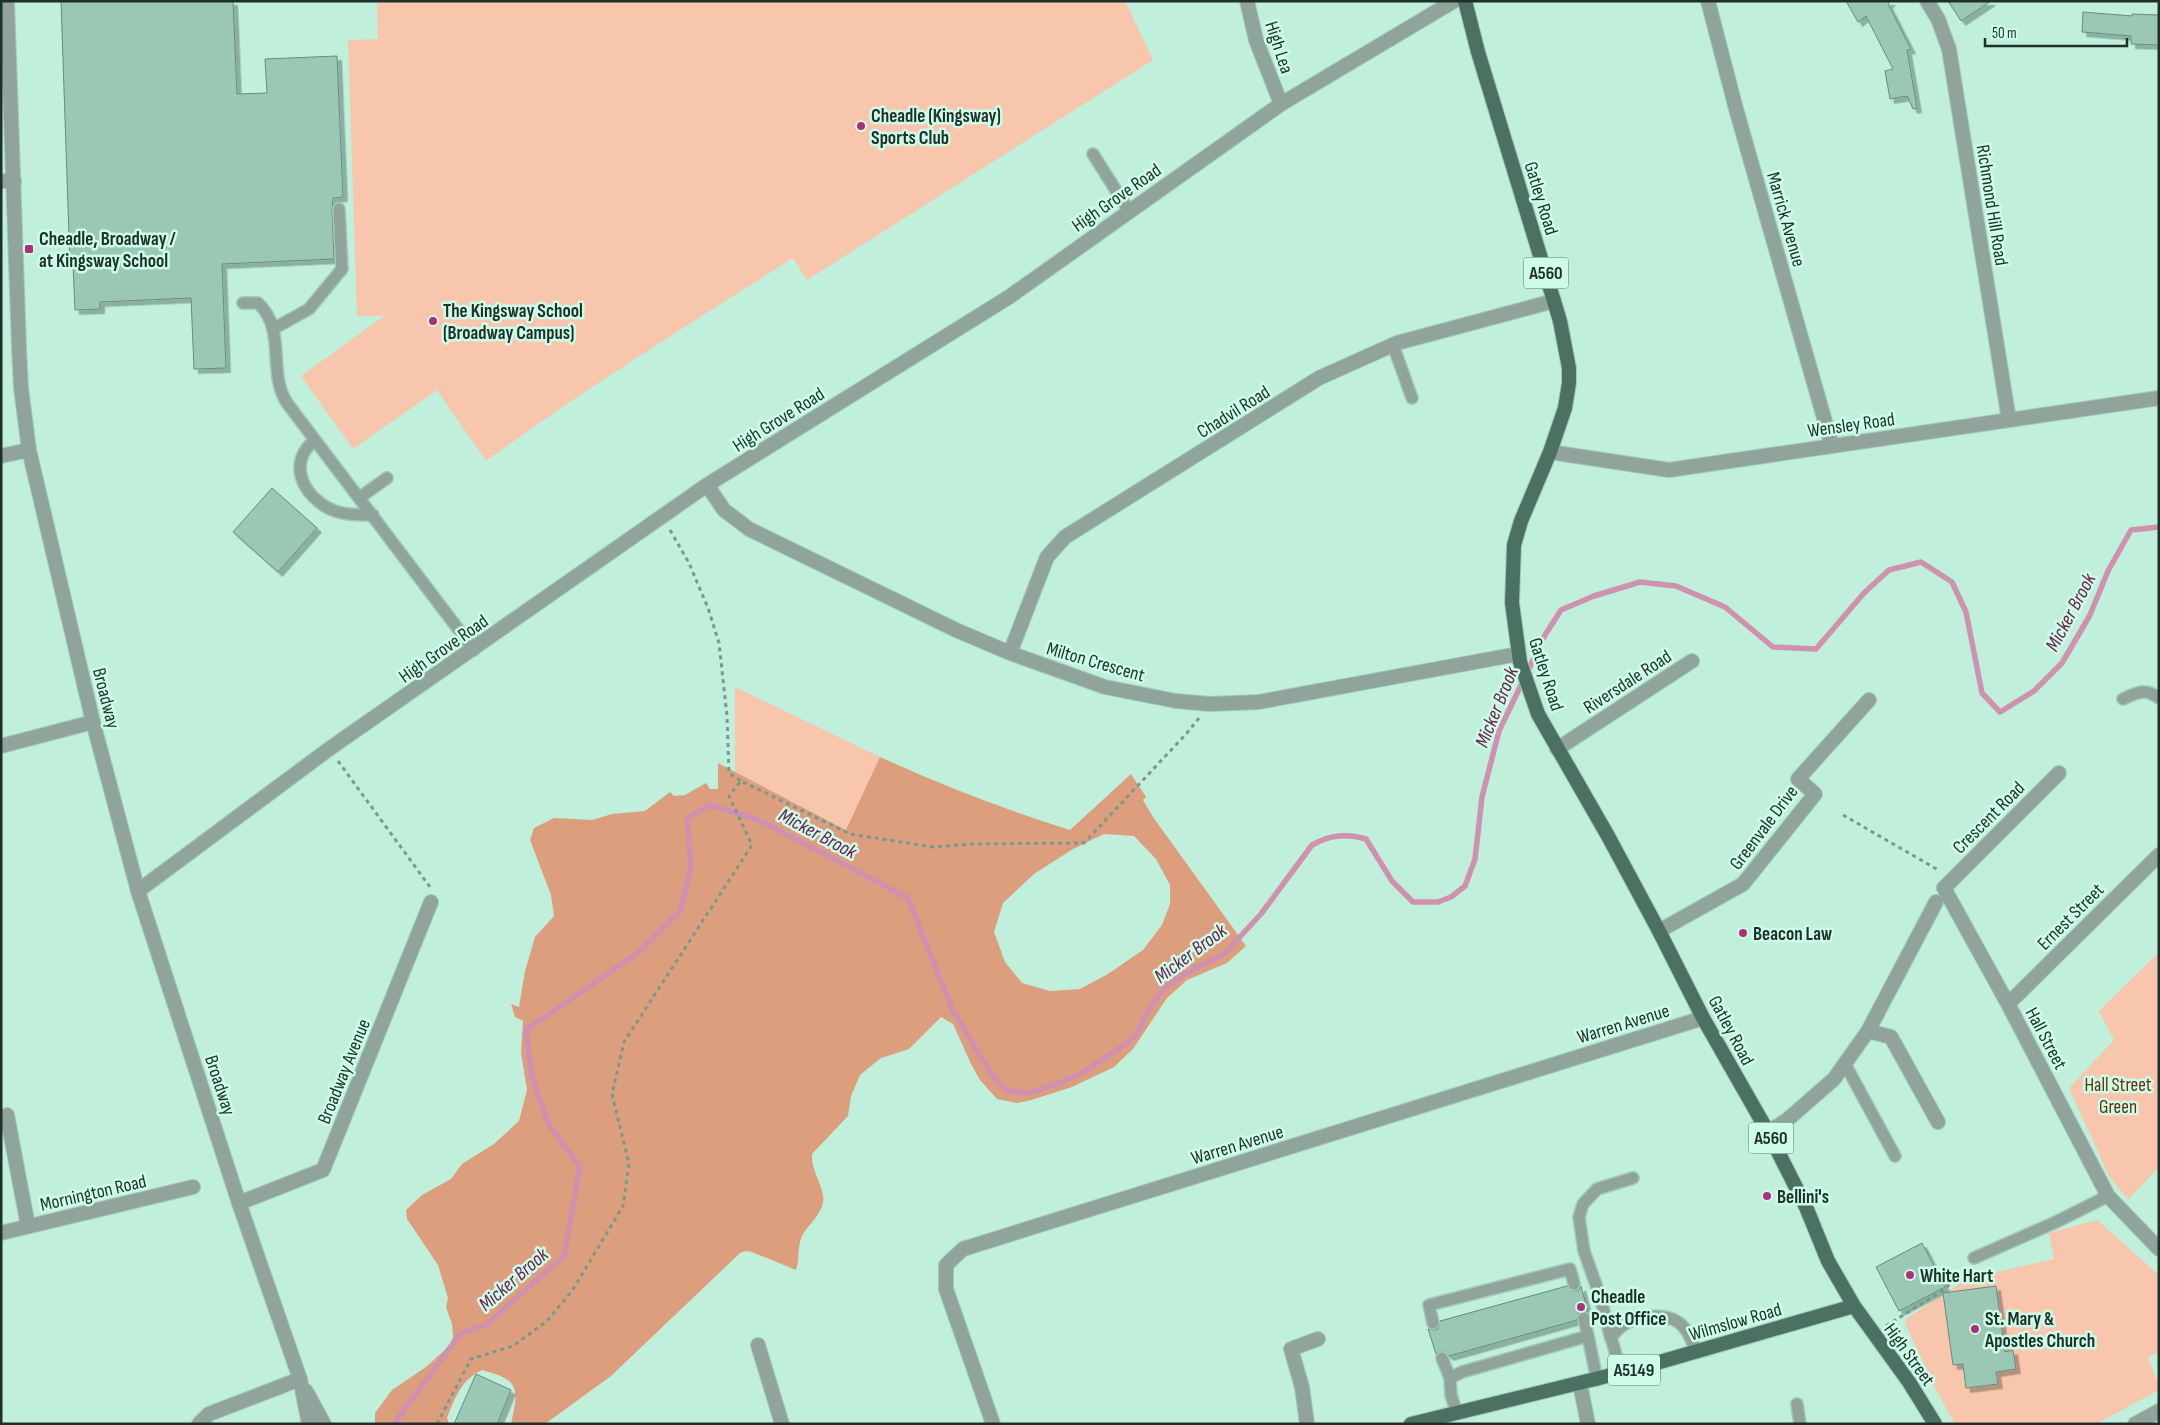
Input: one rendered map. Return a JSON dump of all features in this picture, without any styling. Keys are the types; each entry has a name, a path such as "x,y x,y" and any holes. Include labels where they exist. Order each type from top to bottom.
{"main road":[{"name":"Gatley Road","path":"1464,1 1554,301 1568,354 1570,383 1565,408 1550,452 1521,521 1514,545 1512,603 1519,658 1538,714 1768,1132 1806,1207 1828,1261 1854,1306"},
{"name":"High Street","path":"1854,1306 1909,1382 1935,1424"},
{"name":"Wilmslow Road","path":"1411,1424 1444,1420 1457,1413 1597,1380 1854,1306"}],"street":[{"name":"Broadway","path":"7,1 8,181 21,388 29,450 93,722 138,891 300,1379 309,1424"},
{"name":"High Lea","path":"1247,1 1256,40 1281,104"},
{"name":"High Grove Road","path":"138,891 329,750 707,485 1009,296 1281,104 1454,1"},
{"name":"Marrick Avenue","path":"1708,1 1736,109 1832,446"},
{"name":"Richmond Hill Road","path":"1927,1 1938,19 1949,49 2009,420"},
{"name":"Chadvil Road","path":"1010,653 1047,557 1065,537 1319,378 1393,345 1554,301"},
{"name":"Wensley Road","path":"1550,452 1669,470 2159,398"},
{"path":"1,456 29,450"},
{"name":"Milton Crescent","path":"707,485 724,510 749,529 956,630 1010,653 1105,686 1176,701 1210,704 1259,702 1519,658"},
{"name":"Riversdale Road","path":"1557,749 1692,661"},
{"name":"Greenvale Drive","path":"1659,931 1743,884 1815,794 1798,779 1869,700"},
{"path":"1,746 93,722"},
{"name":"Crescent Road","path":"1948,883 2059,773"},
{"name":"Ernest Street","path":"2008,1004 2159,855"},
{"name":"Hall Street","path":"1948,883 2008,1004 2108,1196 2159,1249"},
{"name":"Broadway Avenue","path":"240,1203 323,1170 432,902"},
{"path":"1768,1132 1787,1120 1834,1079 1845,1064 1868,1031 1936,902"},
{"name":"Warren Avenue","path":"993,1424 946,1288 946,1265 963,1249 1704,1018"},
{"path":"1868,1031 1891,1037 1938,1122"},
{"path":"7,1115 28,1226"},
{"name":"Mornington Road","path":"1,1233 193,1187"},
{"path":"1307,1424 1302,1386 1291,1349 1318,1339"},
{"path":"758,1345 782,1424"},
{"name":"Broadway","path":"300,1379 324,1424"},
{"path":"199,1424 209,1414 300,1379"},
{"path":"1580,1384 1588,1424"},
{"path":"2134,1424 2159,1412"}],"lane":[{"path":"1093,154 1129,212"},
{"path":"273,329 309,309 342,269 339,209"},
{"path":"243,304 258,303 266,310 276,340 277,379 280,393 474,650"},
{"path":"1393,345 1412,398"},
{"path":"315,440 307,446 301,456 300,470 304,485 315,499 331,509 347,514 373,515"},
{"path":"360,498 387,478"},
{"path":"2123,699 2143,690 2159,698"},
{"path":"1845,1064 1895,1156"},
{"path":"1621,1373 1600,1296 1584,1251 1579,1217 1583,1204 1597,1188 1633,1178"},
{"path":"1974,1258 2056,1222 2108,1196"},
{"path":"1433,1323 1428,1305 1570,1269 1574,1284"},
{"path":"1611,1339 1622,1326 1644,1317 1665,1317 1678,1322 1688,1332 1696,1352"},
{"path":"1584,1318 1597,1380"},
{"path":"1450,1378 1462,1372 1588,1336"},
{"path":"1442,1358 1450,1378 1451,1395 1457,1413"},
{"path":"1796,1404 1800,1424"}],"path":[{"path":"662,516 689,563 708,608 719,643 727,716 729,773 741,781 850,834 933,847 972,844 1084,843 1187,734 1210,704"},
{"path":"329,750 431,888 432,902"},
{"path":"437,1424 471,1359 513,1346 548,1321 572,1291 623,1206 629,1164 612,1094 624,1042 752,845 729,796 741,781"},
{"path":"1843,815 1948,883"},
{"path":"1874,1336 1902,1315 1945,1288 1974,1258"}],"green space":[{"path":"377,1 1125,1 1153,60 807,280 793,258 600,382 486,461 437,390 353,449 301,376 384,316 357,316 348,40 378,39"},
{"path":"735,687 880,757 847,830 735,772"},
{"name":"Hall Street Green","path":"2159,952 2159,1167 2128,1200 2109,1176 2069,1088 2114,1040 2099,1011"},
{"path":"2097,1220 2159,1275 2159,1351 2148,1358 2159,1385 2159,1390 2096,1424 1955,1424 1935,1387 1905,1323 1907,1318 1959,1284 1958,1281 2054,1259 2049,1233"}],"shaded area":[{"path":"880,757 974,796 1070,830 1131,774 1146,797 1143,800 1153,817 1246,946 1227,963 1187,980 1167,998 1133,1049 1114,1067 1072,1087 1028,1101 1017,1103 997,1099 980,1080 953,1024 941,1017 909,1049 881,1058 860,1075 851,1096 848,1116 812,1154 813,1165 822,1190 823,1201 820,1212 802,1236 796,1270 752,1252 740,1253 611,1376 545,1424 511,1424 515,1402 514,1387 504,1378 482,1370 469,1379 460,1390 447,1418 449,1424 375,1424 375,1413 392,1390 426,1367 449,1346 453,1337 452,1324 446,1307 448,1298 438,1265 407,1219 406,1210 422,1195 451,1179 462,1164 494,1144 519,1121 527,1090 521,1053 523,1021 515,1017 511,1004 519,1007 525,971 535,937 554,916 551,895 530,840 534,828 554,818 592,820 612,814 645,811 670,792 674,796 685,795 706,783 710,789 718,789 718,763 846,830","holes":["1104,834 1134,836 1156,859 1170,885 1170,904 1162,925 1143,950 1108,974 1080,989 1050,991 1022,983 1005,962 994,932 1003,903 1034,874 1073,849"]}],"building":[{"path":"61,1 233,1 237,94 267,93 265,59 337,56 343,197 333,198 334,259 222,264 226,368 194,369 191,298 100,302 100,309 75,310 73,265 70,265"},
{"path":"1846,1 1891,1 1888,4 1911,49 1907,50 1917,108 1913,109 1907,96 1890,99 1885,71 1893,69 1866,16 1858,22"},
{"path":"1948,1 1991,1 1961,21"},
{"path":"2083,12 2132,16 2132,14 2159,15 2159,45 2131,44 2131,36 2082,32"},
{"path":"272,488 317,528 278,572 233,532"},
{"name":"White Hart","path":"1922,1243 1945,1287 1899,1311 1876,1267"},
{"path":"1567,1286 1573,1291 1579,1290 1581,1286 1588,1312 1579,1312 1577,1320 1449,1356 1443,1351 1436,1354 1428,1329 1438,1329 1440,1321"},
{"name":"St. Mary & Apostles Church","path":"1996,1286 2005,1352 2013,1350 2016,1369 1996,1372 1998,1384 1966,1388 1963,1364 1953,1365 1943,1293"},
{"path":"476,1374 511,1390 497,1424 454,1424"}],"waterway":[{"name":"Micker Brook","path":"394,1424 461,1333 486,1325 564,1256 580,1167 549,1125 532,1077 526,1030 639,952 681,910 691,866 687,818 710,805 759,820 908,898 952,1009 991,1074 1007,1091 1029,1093 1080,1074 1126,1044 1137,1034 1147,1012 1164,988 1186,973 1224,954 1261,914 1312,845 1338,836 1366,839 1392,881 1413,902 1438,902 1451,897 1465,886 1475,859 1482,797 1499,731 1545,635 1561,610 1594,596 1640,582 1676,586 1725,607 1773,647 1816,649 1864,593 1889,570 1921,562 1952,582 1966,612 1982,693 2000,712 2034,691 2062,663 2090,615 2108,571 2131,530 2159,527"}],"place":[{"name":"Cheadle (Kingsway) Sports Club","path":"861,126"},
{"name":"Cheadle, Broadway / at Kingsway School","path":"29,249"},
{"name":"The Kingsway School (Broadway Campus)","path":"433,321"},
{"name":"Beacon Law","path":"1743,933"},
{"name":"Bellini's","path":"1767,1196"},
{"name":"White Hart","path":"1910,1275"},
{"name":"Cheadle Post Office","path":"1581,1307"},
{"name":"St. Mary & Apostles Church","path":"1975,1329"}]}
